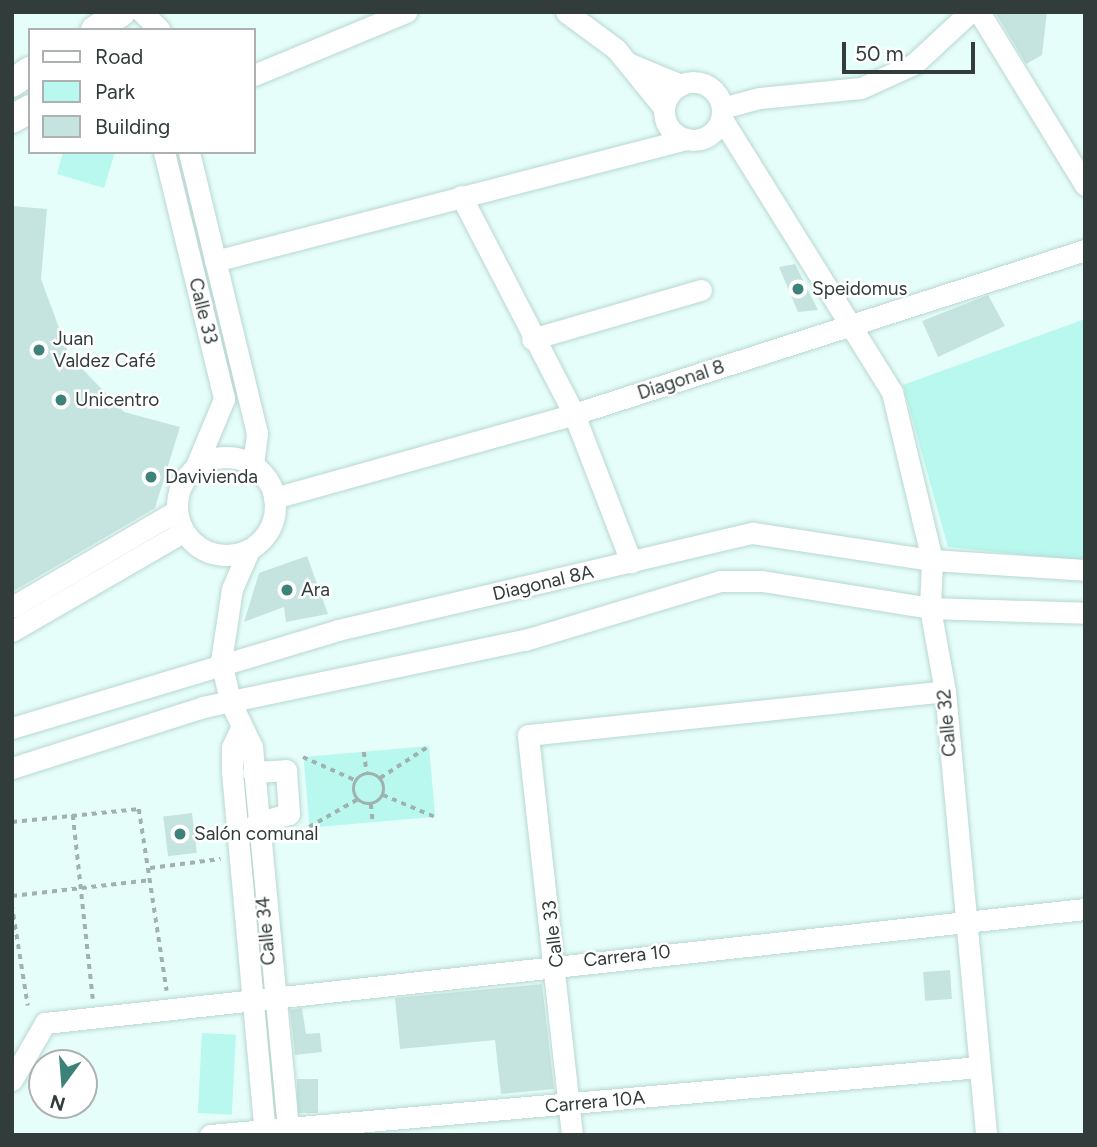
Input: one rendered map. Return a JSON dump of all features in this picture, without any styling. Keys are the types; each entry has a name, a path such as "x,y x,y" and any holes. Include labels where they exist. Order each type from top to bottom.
{"main road":[{"path":"98,28 122,12"},
{"path":"133,28 140,12"},
{"path":"12,83 28,72"},
{"path":"12,119 28,110"}],"street":[{"path":"140,12 158,28"},
{"path":"256,74 406,12"},
{"path":"566,12 629,64 666,116 695,139 742,152"},
{"path":"215,261 649,147 668,147 695,139 722,114 760,98 861,88 914,64 970,12"},
{"path":"979,12 1085,185"},
{"path":"629,64 681,85 705,85 760,98"},
{"path":"649,147 681,85"},
{"name":"Calle 32","path":"705,85 742,152 855,325 892,392 932,560 930,607 945,691 963,919 986,1135"},
{"name":"Calle 33","path":"164,154 223,399 196,466"},
{"name":"Calle 33","path":"189,154 257,433 253,465"},
{"path":"461,196 532,339 574,414 631,562"},
{"name":"Diagonal 8","path":"274,498 574,414 1085,250"},
{"path":"532,339 701,290"},
{"path":"180,522 181,483 196,466 229,457 253,465 274,498 270,528 249,550 232,589"},
{"path":"180,522 218,554 249,550"},
{"path":"12,607 180,522"},
{"path":"12,631 180,522"},
{"name":"Diagonal 8A","path":"12,728 222,661 752,533 932,560 1085,570"},
{"name":"Calle 34","path":"218,554 232,589 222,661 230,701 240,730 252,747 264,1001 265,1134"},
{"path":"12,768 230,701 525,640 720,581 762,581 930,607 1085,613"},
{"name":"Calle 33","path":"572,1135 556,963 527,734 945,691"},
{"name":"Calle 34","path":"240,730 232,747 232,772 264,1001 289,1133"},
{"path":"253,772 286,770 289,814 256,823"},
{"name":"Carrera 10","path":"12,1080 45,1023 264,1001 556,963 963,919 1085,909"},
{"name":"Carrera 10A","path":"210,1135 289,1133 979,1067"}],"path":[{"path":"380,778 429,746"},
{"path":"364,752 367,774"},
{"path":"303,757 357,781"},
{"path":"367,774 380,778"},
{"path":"357,781 367,774"},
{"path":"380,778 383,795"},
{"path":"357,781 358,799"},
{"path":"371,804 383,795"},
{"path":"383,795 435,817"},
{"path":"358,799 371,804"},
{"path":"309,827 358,799"},
{"path":"371,804 373,822"},
{"path":"12,822 139,808 167,990"},
{"path":"73,815 93,999"},
{"path":"150,868 228,858"},
{"path":"12,896 151,880"},
{"path":"12,905 28,1006"}],"green space":[{"path":"62,154 114,154 104,188 57,174"},
{"path":"1085,319 1085,561 948,547 903,385"},
{"path":"429,746 435,817 310,828 303,757"},
{"path":"202,1033 236,1035 232,1115 198,1113"}],"building":[{"path":"995,12 1047,12 1042,55 1026,64"},
{"name":"Unicentro","path":"12,206 47,209 41,279 69,355 124,412 180,427 155,508 12,592"},
{"name":"Speidomus","path":"795,264 818,310 798,312 779,267"},
{"path":"988,295 1005,326 938,357 922,321"},
{"name":"Ara","path":"307,556 328,614 286,622 284,607 244,622 259,573"},
{"name":"Salón comunal","path":"192,813 197,853 168,856 163,817"},
{"path":"950,970 952,999 925,1001 923,972"},
{"path":"542,984 554,1089 501,1094 495,1040 400,1049 395,998"},
{"path":"302,1008 306,1034 320,1033 322,1052 295,1055 290,1010"},
{"path":"297,1079 318,1079 318,1113 297,1113"}],"place":[{"name":"Speidomus","path":"798,289"},
{"name":"Juan Valdez Café","path":"39,350"},
{"name":"Unicentro","path":"61,400"},
{"name":"Davivienda","path":"151,477"},
{"name":"Ara","path":"287,590"},
{"name":"Salón comunal","path":"180,834"}]}
